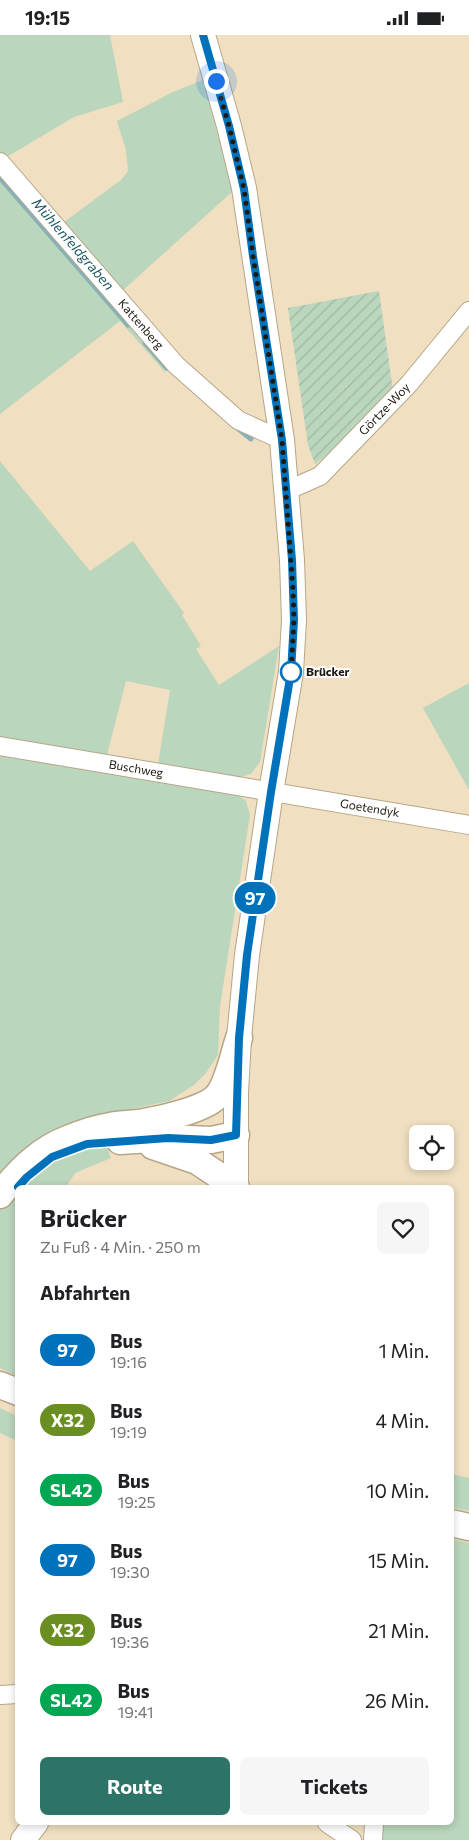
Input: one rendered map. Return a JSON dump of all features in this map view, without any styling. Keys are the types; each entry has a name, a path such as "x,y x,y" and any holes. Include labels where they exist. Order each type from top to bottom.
{"main road":[{"path":"203,35 229,126 244,189 282,440 292,560 294,620 291,672 249,938 239,1038 236,1185"},
{"path":"0,1195 17,1173 32,1160 69,1138 110,1126 144,1122 195,1109 207,1103 218,1095 228,1075 239,1038"},
{"path":"144,1122 212,1127 236,1135"},
{"path":"20,1185 27,1177 52,1157 87,1144 168,1138 211,1140 236,1135"},
{"path":"120,1141 158,1147 197,1161 233,1185"},
{"path":"0,1213 4,1203 15,1191"},
{"path":"454,1524 469,1527"},
{"path":"23,1840 34,1825"}],"street":[{"name":"Kattenberg","path":"0,162 176,365 238,420 282,440"},
{"name":"Görtze-Woy","path":"286,491 320,476 409,384 469,311"},
{"name":"Buschweg","path":"0,746 271,792"},
{"name":"Goetendyk","path":"271,792 469,825"},
{"path":"0,1695 15,1695"},
{"path":"330,1825 352,1840"},
{"path":"373,1840 374,1825"}],"green space":[{"path":"0,35 110,35 123,102 74,117 5,158 0,158"},
{"path":"203,80 233,191 121,292 60,225 121,180 128,171 126,150 117,121 173,92"},
{"path":"0,172 170,367 165,372 120,321 0,414"},
{"path":"379,291 393,391 344,442 315,464 308,445 288,308"},
{"path":"0,461 90,571 133,541 184,613 182,615 201,646 196,649 219,685 279,646 260,762 251,774 237,778 158,764 170,690 126,681 107,755 0,737"},
{"path":"469,683 469,790 423,708"},
{"path":"0,752 236,793 246,801 250,815 220,1006 218,1055 206,1073 194,1085 169,1101 95,1117 111,1158 75,1173 67,1185 15,1185 15,1375 0,1368"},
{"path":"0,1408 15,1415 15,1440 0,1433"},
{"path":"454,1475 469,1478 469,1511 454,1508"},
{"path":"454,1540 469,1543 469,1840 379,1840 380,1825 454,1825"}],"waterway":[{"name":"Mühlenfeldgraben","path":"0,178 128,325"},
{"name":"Mühlenfeldgraben","path":"145,343 167,368"},
{"name":"Mühlenfeldgraben","path":"236,427 251,439"}],"bus line":[{"name":"97","path":"20,1185 52,1157 87,1144 168,1138 211,1140 236,1135 239,1038 247,955 291,672 294,620 292,560 282,440 244,189 229,126 203,35"}],"place":[{"name":"Brücker","path":"291,672"}],"route":[{"path":"216,81 244,189 282,440 292,560 294,620 291,672"}]}
